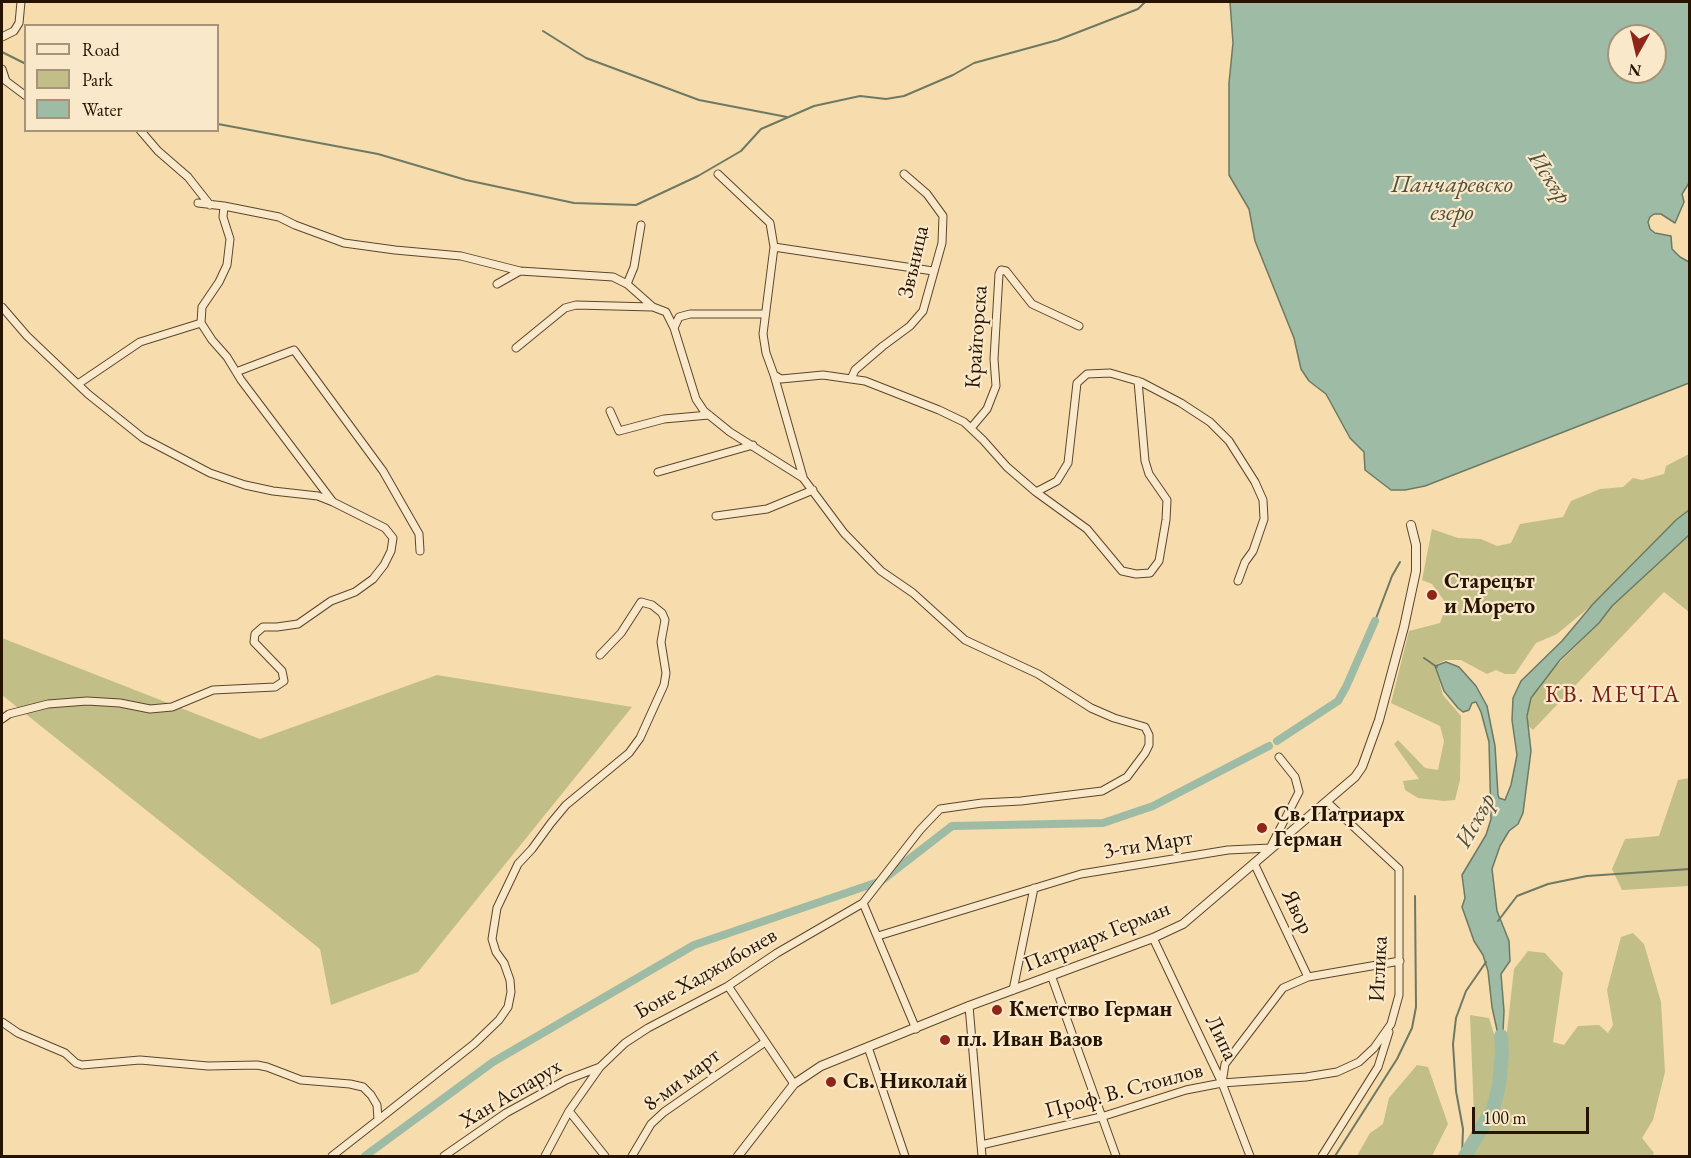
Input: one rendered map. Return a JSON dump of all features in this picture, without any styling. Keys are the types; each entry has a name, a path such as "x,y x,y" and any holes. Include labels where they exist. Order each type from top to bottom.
{"street":[{"path":"2,37 14,31 18,23 21,2"},
{"path":"2,69 6,81 24,94"},
{"path":"142,132 158,151 188,177 210,205"},
{"path":"718,174 770,223 774,247 763,334 766,353 803,478"},
{"name":"Звъница","path":"851,379 855,370 910,326 923,311 942,243 943,216 927,194 904,174"},
{"path":"198,203 279,217 344,243 461,256 520,271 613,277 627,284 652,307"},
{"path":"224,206 223,217 230,239 227,265 202,308 201,323 333,502"},
{"path":"627,284 634,267 641,225"},
{"path":"774,247 933,271"},
{"name":"Крайгорска","path":"971,429 987,409 996,386 994,359 1001,270 1006,271 1032,304 1079,326"},
{"path":"497,285 520,271"},
{"path":"516,348 565,308 576,305 652,307 666,312 674,328 696,399 730,432 803,478"},
{"path":"2,307 27,336 78,384 118,420 143,438 210,473 245,485 318,496 385,528 393,538 391,551 384,565 373,579 355,592 331,601 298,624 263,627 255,634 254,642 282,670 284,681 275,687 213,690 172,707 150,709 120,703 87,701 48,704 9,714 2,719"},
{"path":"674,328 679,317 690,314 764,314"},
{"path":"78,384 140,342 201,323"},
{"path":"236,372 294,350 383,471 419,534 420,551"},
{"path":"1036,492 1057,481 1068,463 1077,383 1087,374 1110,373 1138,381 1181,403 1210,422 1229,441 1255,482 1263,500 1264,519 1253,551 1245,562 1238,581"},
{"path":"774,375 781,379 823,375 865,381 913,398 956,418 971,429 1007,467 1036,492 1087,529 1122,571 1136,574 1150,573 1159,561 1167,500 1149,474 1145,461 1138,381"},
{"path":"610,411 619,431 664,419 709,414"},
{"path":"658,472 753,445"},
{"name":"Боне Хаджибонев","path":"545,1156 569,1111 600,1067 625,1043 648,1028 728,986 777,953 863,903 910,846 920,830 940,809 1102,791 1127,777 1149,745 1149,735 1145,727 1091,708 1038,674 965,640 937,613 881,571 861,552 803,478"},
{"path":"716,516 766,509 813,490"},
{"name":"Патриарх Герман","path":"738,1156 794,1084 821,1066 969,1006 1153,938 1183,924 1354,777 1362,766 1379,720 1404,627 1416,571 1416,545 1411,525"},
{"path":"332,1156 474,1044 500,1020 508,1007 511,992 510,980 492,939 497,908 518,864 566,805 629,753 640,738 664,685 666,674 661,642 665,620 662,613 652,605 641,602 621,633 600,655"},
{"path":"1270,848 1299,792 1295,777 1279,757"},
{"name":"Иглика","path":"1222,1083 1306,1077 1337,1072 1359,1062 1374,1048 1391,1024 1399,995 1399,869 1327,802"},
{"name":"3-ти Март","path":"878,936 1081,874 1228,850 1270,848"},
{"name":"Явор","path":"1254,862 1308,977"},
{"path":"1013,990 1034,888"},
{"path":"863,903 916,1029"},
{"name":"Липа","path":"1153,938 1222,1083 1250,1156"},
{"name":"Проф. В. Стоилов","path":"981,1145 1101,1117 1186,1090 1222,1083 1225,1064 1276,996 1291,983 1308,977 1400,961"},
{"path":"1051,975 1116,1156"},
{"path":"728,986 794,1084"},
{"path":"969,1006 982,1156"},
{"path":"2,1022 18,1034 65,1053 76,1063 82,1065 140,1060 208,1066 257,1065 301,1080 350,1084 363,1088 371,1095 377,1105 378,1119"},
{"path":"1322,1156 1378,1067 1391,1024"},
{"name":"8-ми март","path":"632,1156 651,1124 664,1112 765,1042"},
{"path":"868,1047 905,1156"},
{"name":"Хан Аспарух","path":"444,1156 506,1113 566,1080 600,1067"},
{"path":"569,1111 605,1156"}],"green space":[{"path":"1689,454 1689,510 1676,520 1603,596 1557,634 1536,643 1515,674 1505,674 1496,670 1487,674 1461,660 1446,660 1435,665 1443,695 1461,716 1460,780 1455,800 1418,798 1405,790 1403,781 1419,779 1394,744 1398,740 1425,768 1438,770 1444,741 1440,726 1391,703 1409,631 1440,623 1445,609 1445,602 1432,584 1422,580 1432,529 1458,538 1481,539 1497,546 1511,543 1520,524 1563,517 1571,501 1600,489 1623,487 1633,478 1642,480 1664,474 1666,466"},
{"path":"1689,535 1689,612 1664,592 1533,730 1527,725 1529,704 1535,691 1549,673 1599,623 1612,606"},
{"path":"2,638 260,739 437,675 632,707 418,972 331,1005 320,949 2,695"},
{"path":"1689,778 1689,886 1622,890 1612,869 1625,839 1659,836 1678,780"},
{"path":"1633,933 1644,944 1661,1002 1665,1072 1653,1120 1642,1138 1654,1153 1652,1156 1472,1156 1475,1139 1470,1015 1489,1018 1499,1050 1505,1049 1514,969 1528,951 1545,953 1563,973 1553,1042 1564,1045 1578,1026 1599,1025 1608,1033 1613,1025 1607,990 1621,937"},
{"path":"1417,1065 1428,1067 1448,1124 1432,1156 1357,1156 1370,1133 1383,1124 1389,1098"}],"water":[{"name":"Панчаревско езеро","path":"1230,2 1689,2 1689,183 1682,194 1684,202 1675,223 1661,214 1654,214 1648,222 1650,229 1655,233 1671,236 1672,249 1689,262 1689,383 1425,486 1391,490 1365,470 1364,452 1350,438 1326,394 1309,381 1301,369 1294,338 1255,241 1249,209 1229,175 1229,83 1233,43"},
{"path":"1689,510 1689,535 1612,606 1599,623 1560,660 1531,698 1527,716 1531,751 1523,813 1518,824 1509,831 1500,846 1492,869 1497,911 1509,941 1510,961 1501,974 1504,1011 1502,1053 1492,1007 1488,971 1462,907 1465,898 1462,875 1486,835 1491,819 1489,742 1476,702 1472,703 1469,710 1463,712 1458,708 1444,691 1435,666 1446,662 1459,667 1476,686 1487,706 1495,746 1498,795 1499,798 1505,800 1511,785 1517,755 1512,720 1513,698 1521,681 1562,641 1593,604 1676,520"}],"waterway":[{"path":"219,124 378,154 466,180 574,203 636,205 698,176 741,151 761,129 814,106 860,96 886,99 904,96 953,75 974,63 1058,40 1138,9 1145,2"},
{"path":"543,31 586,58 699,100 787,117"},
{"path":"2,52 24,63"},
{"path":"1375,621 1392,576 1400,562"},
{"path":"1277,741 1338,701 1375,621"},
{"path":"1424,658 1437,667"},
{"path":"365,1156 493,1062 694,945 881,881 952,826 1103,823 1153,806 1269,746"},
{"path":"1498,921 1517,896 1548,884 1587,876 1690,869"},
{"path":"1335,1156 1397,1059 1412,1028 1416,1007 1415,896"},
{"path":"1462,1156 1463,1129 1456,1091 1453,1044 1456,1018 1466,991 1486,962"},
{"name":"Искър","path":"1465,1156 1493,1109 1499,1085 1501,1036"}],"place":[{"name":"Старецът и Морето","path":"1432,595"},
{"name":"Св. Патриарх Герман","path":"1262,828"},
{"name":"Кметство Герман","path":"997,1010"},
{"name":"пл. Иван Вазов","path":"945,1040"},
{"name":"Св. Николай","path":"831,1082"}],"district":[{"name":"КВ. МЕЧТА","path":"1613,695"}]}
